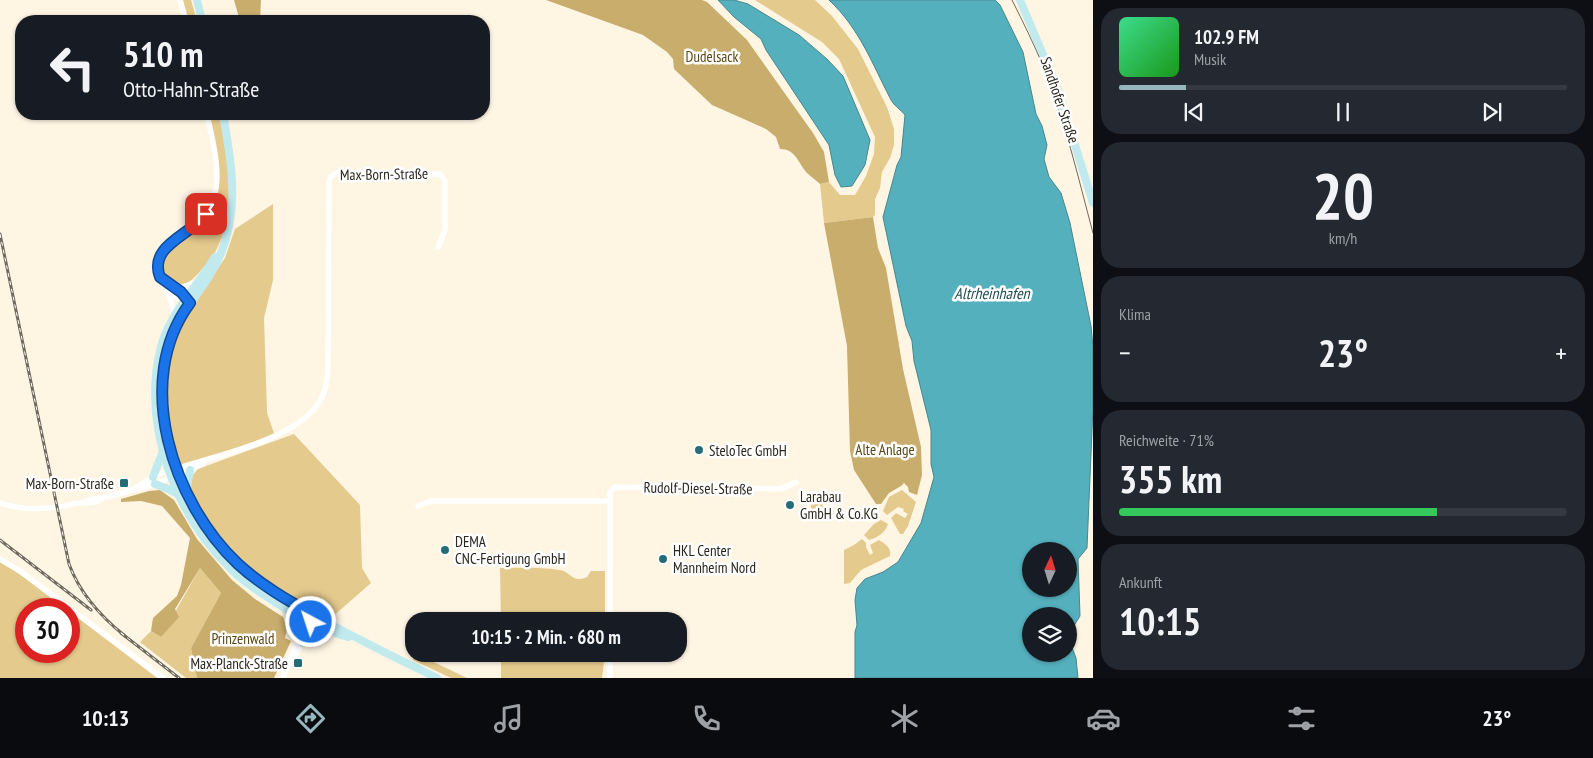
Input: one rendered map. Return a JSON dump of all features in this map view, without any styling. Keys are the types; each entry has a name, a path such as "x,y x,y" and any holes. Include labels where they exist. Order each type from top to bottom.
{"main road":[{"path":"197,0 201,15"},
{"name":"Sandhofer Straße","path":"1020,0 1058,90 1093,203"},
{"path":"224,120 234,190 230,228 220,257 210,276 173,317 161,346 155,379 156,421 164,451 191,518 207,541 230,568 247,583 293,613 360,640 437,678"},
{"path":"173,474 164,420 163,379 170,339 187,301 223,248"},
{"path":"164,451 154,481 182,494 218,543 238,564 328,631 360,640"},
{"path":"182,494 190,470"},
{"path":"293,613 298,624 301,640 328,631"}],"street":[{"path":"180,0 184,15"},
{"path":"173,317 168,292 162,285 157,265 162,253 169,244 196,224 206,214 213,202 217,174 207,120"},
{"name":"Max-Born-Straße","path":"173,474 291,429 306,418 316,407 323,395 328,367 329,182 331,176 339,172 440,174 445,181 445,230 438,247"},
{"path":"160,277 175,288 187,301"},
{"path":"175,288 199,281"},
{"path":"168,292 187,301"},
{"name":"Max-Born-Straße","path":"173,474 190,470 214,457"},
{"path":"0,503 13,507 41,509 82,503 91,498 103,498 132,490 173,474"},
{"name":"Rudolf-Diesel-Straße","path":"610,501 610,492 614,487 781,489 796,482"},
{"path":"418,506 430,501 610,501 610,612"},
{"path":"0,559 20,571 163,678"},
{"path":"283,678 296,658 301,640 311,619"},
{"path":"610,662 610,678"}],"shaded area":[{"path":"183,0 191,0 195,15 187,15"},
{"path":"755,0 815,0 832,16 858,49 887,107 894,129 894,145 890,158 882,172 880,188 875,199 875,215 873,217 824,223 820,184 829,182 840,195 855,195 866,176 874,154 875,137 839,59 822,42"},
{"path":"210,120 220,120 224,143 229,192 226,223 219,245 206,267 184,284 173,283 165,277 161,266 162,260 170,248 198,228 207,219 215,205 219,180"},
{"path":"273,204 273,280 264,318 267,413 275,436 176,469 165,401 166,375 170,350 178,327 225,258 235,229"},
{"path":"294,434 360,505 362,568 371,583 331,618 318,614 284,596 234,555 212,531 194,497 190,484 198,469"},
{"path":"902,490 916,502 908,526 903,534 900,534 891,518 896,513 905,518 908,514 903,511 904,509 898,507 887,515 883,511 889,497"},
{"path":"811,496 823,496 823,515 811,515"},
{"path":"881,520 888,524 887,527 881,534 869,540 864,535 874,524"},
{"path":"862,539 866,543 870,555 873,553 870,545 879,540 889,548 890,556 861,570 850,583 844,584 844,550"},
{"path":"0,562 24,577 51,598 15,598 15,663 80,663 80,619 157,678 0,678"},
{"path":"200,568 221,593 191,648 197,678 186,678 140,642 151,631 161,637"},
{"path":"500,568 559,570 578,579 587,577 591,571 605,571 605,612 501,612"},
{"path":"417,662 434,662 467,678 451,678"},
{"path":"501,662 604,662 602,678 501,678"}],"green space":[{"path":"234,0 261,0 260,15 238,15"},
{"name":"Dudelsack","path":"546,0 702,0 707,2 747,40 813,133 824,152 829,182 820,184 810,176 790,151 780,149 776,137 766,129 712,105 674,69 673,59 667,52 643,35"},
{"name":"Alte Anlage","path":"873,217 878,248 886,268 903,369 921,447 922,475 917,495 909,492 908,487 904,483 889,493 881,504 876,504 854,470 850,451 847,346 824,223"},
{"name":"Prinzenwald","path":"160,490 174,500 197,539 232,580 255,599 283,617 287,629 285,638 291,641 274,678 197,678 191,648 221,593 200,568 175,609 179,617 161,637 151,631 153,618 177,596 190,538 162,506 141,501 121,502 121,499"}],"water":[{"path":"718,0 734,0 748,4 799,35 827,59 843,76 870,140 865,165 852,186 841,187 835,175 829,145 766,50 761,39 734,17"},
{"name":"Altrheinhafen","path":"829,0 995,0 1000,5 1023,52 1036,114 1042,126 1047,145 1044,159 1049,177 1061,193 1070,223 1091,326 1093,407 1087,548 1078,559 1080,616 1077,621 1077,607 1022,607 1022,662 1076,662 1078,678 855,678 855,632 857,625 855,600 857,588 865,579 883,572 898,562 921,523 934,477 931,464 931,430 914,361 912,341 906,326 883,217 897,165 901,157 905,115 891,101 864,46 849,22"}],"tram line":[{"path":"1012,0 1051,86 1071,149 1093,233"}],"railway":[{"path":"0,234 69,564 85,595 107,621 125,636"},
{"path":"0,540 91,610"},
{"path":"121,633 179,678"}],"place":[{"name":"SteloTec GmbH","path":"699,450"},
{"name":"Max-Born-Straße","path":"124,483"},
{"name":"Larabau GmbH & Co.KG","path":"790,505"},
{"name":"DEMA CNC-Fertigung GmbH","path":"445,550"},
{"name":"HKL Center Mannheim Nord","path":"663,559"},
{"name":"Max-Planck-Straße","path":"298,663"}],"route":[{"path":"206,214 169,244 162,253 157,265 160,277 181,292 190,303 170,339 163,379 164,420 171,452 186,493 218,543 238,564 260,582 286,600 314,615 311,622"}]}
